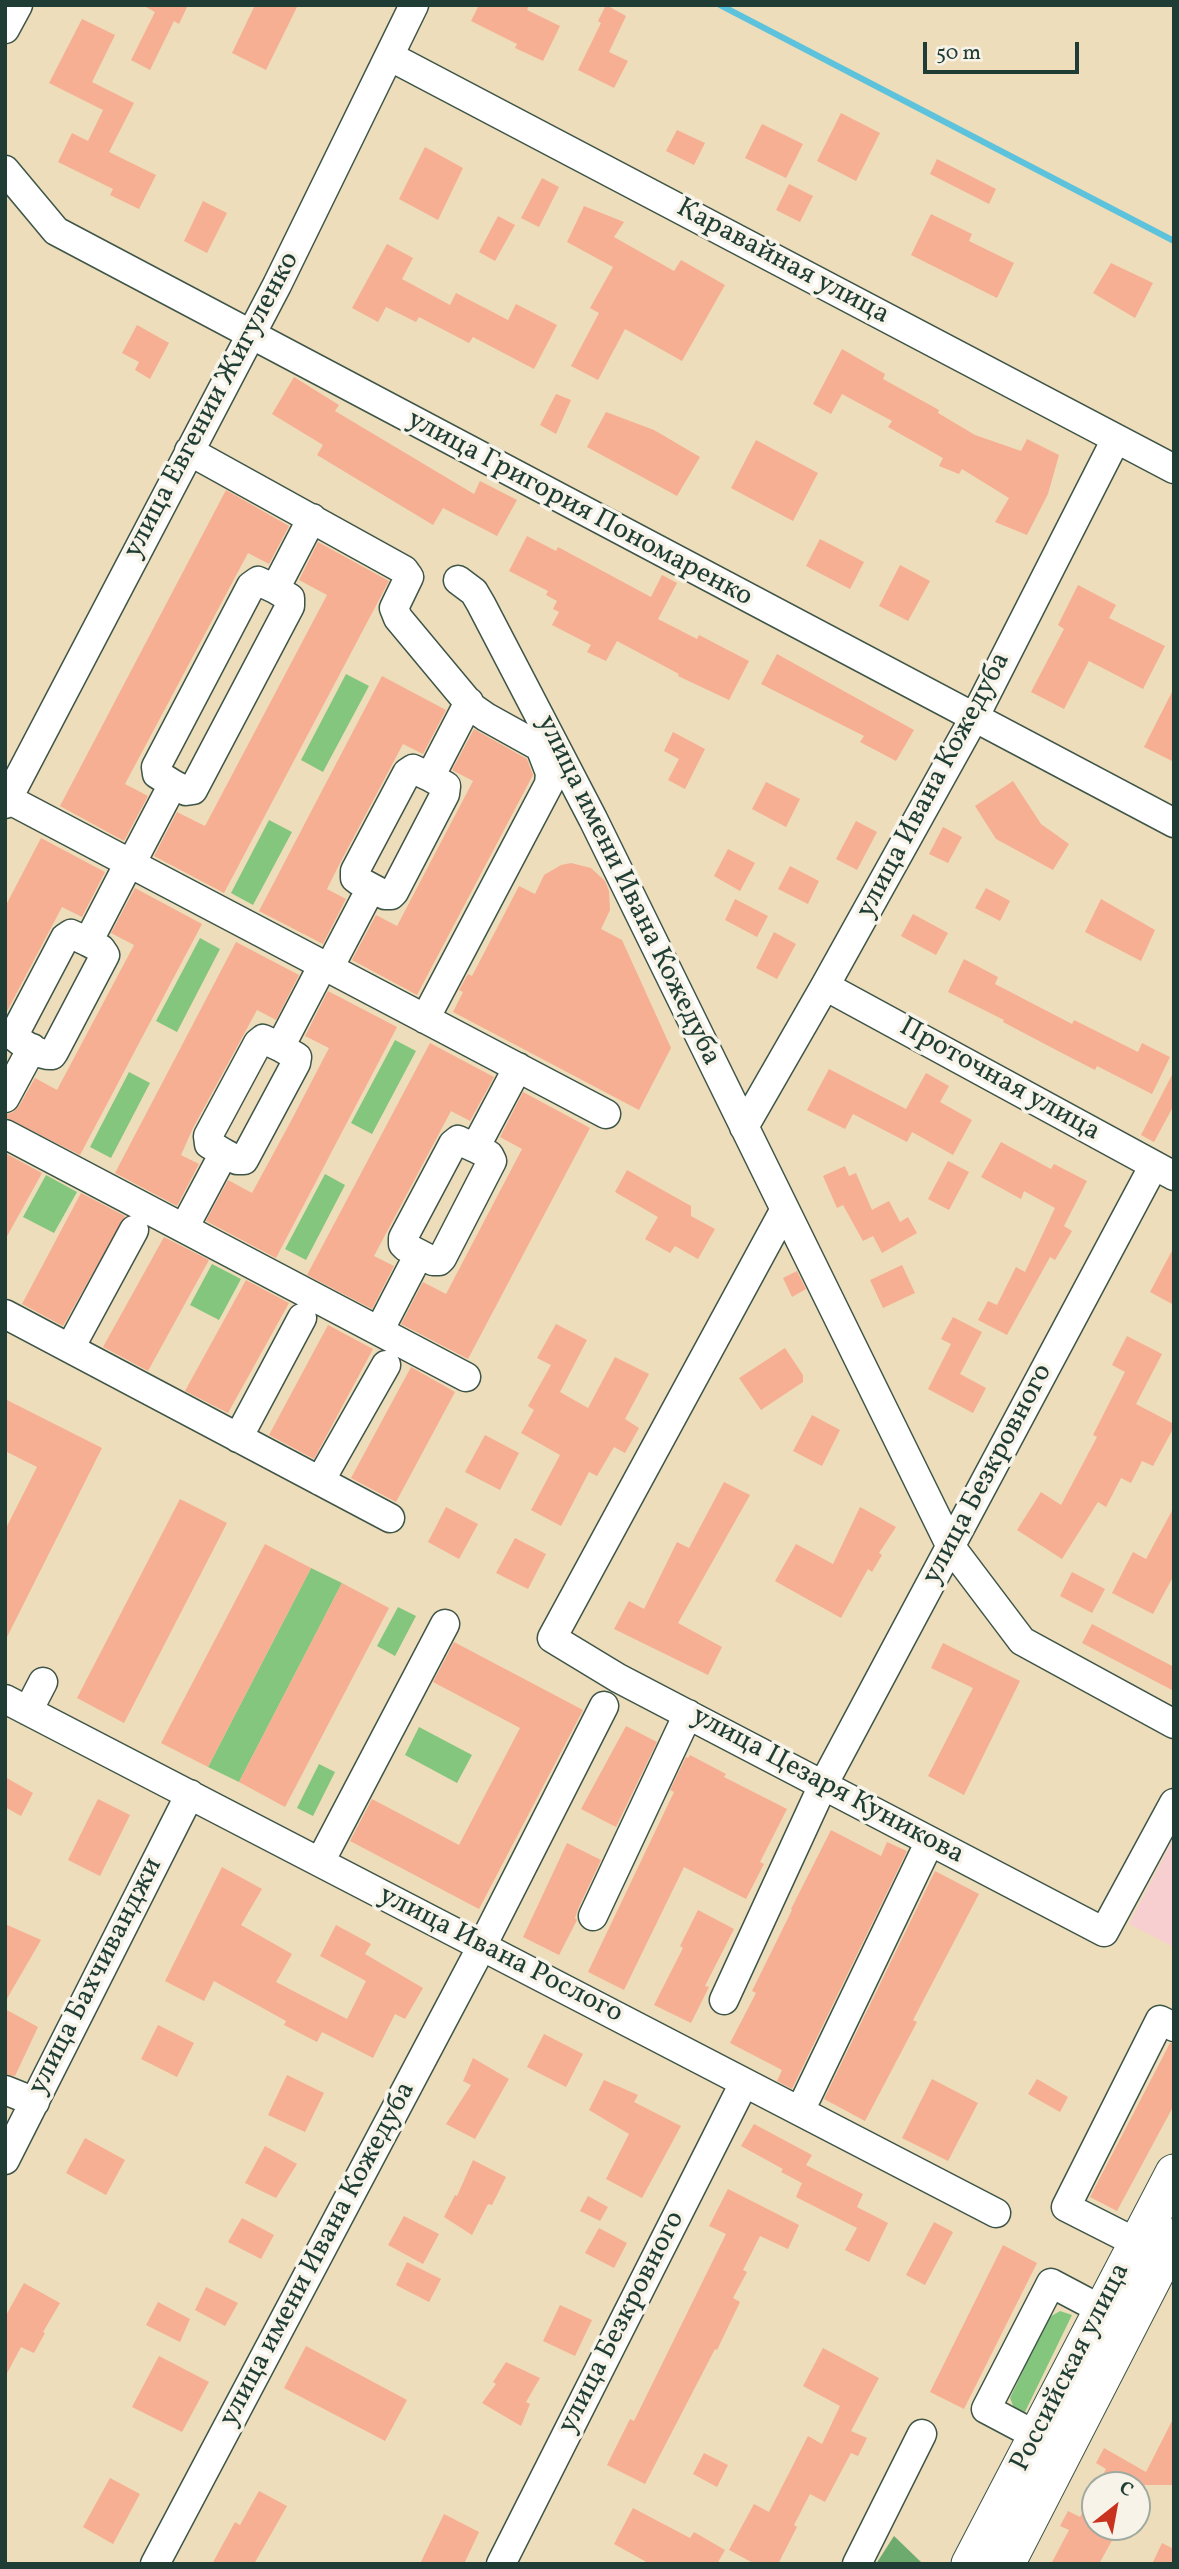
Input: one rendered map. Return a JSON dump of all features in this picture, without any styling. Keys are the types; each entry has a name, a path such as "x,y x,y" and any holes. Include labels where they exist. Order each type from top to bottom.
{"main road":[{"name":"Российская улица","path":"970,2564 1174,2173"},
{"name":"Российская улица","path":"1006,2564 1174,2237"}],"street":[{"path":"5,29 18,5"},
{"name":"улица Евгении Жигуленко","path":"7,802 13,770 189,451 415,5"},
{"name":"Каравайная улица","path":"391,57 1174,469"},
{"name":"улица Григория Пономаренко","path":"5,170 55,231 1174,823"},
{"name":"улица Ивана Кожедуба","path":"744,1127 974,718 1116,439"},
{"path":"189,451 407,572 408,581 396,604 396,613 469,702 486,717 540,747 550,773 549,784 507,886 425,1019"},
{"path":"275,589 312,519"},
{"name":"улица имени Ивана Кожедуба","path":"458,580 474,592 593,819 951,1547 1021,1640 1174,1724"},
{"path":"258,581 290,598 290,606 193,790 186,791 173,784 161,778 155,770 254,583 258,581"},
{"path":"429,777 469,702"},
{"path":"409,770 429,777 446,786 446,794 394,892 388,896 355,878 355,871 409,770"},
{"path":"88,942 173,784"},
{"path":"7,802 606,1114"},
{"path":"280,1047 371,888"},
{"path":"71,933 88,942 101,949 105,955 52,1055 46,1055 16,1038 15,1034 67,935 71,933"},
{"name":"Проточная улица","path":"825,986 1164,1170"},
{"path":"259,1040 267,1040 297,1057 296,1063 244,1160 237,1160 224,1153 207,1140 259,1040"},
{"path":"5,1098 32,1048"},
{"path":"475,1148 517,1068"},
{"path":"5,1134 466,1377"},
{"path":"458,1140 475,1148 489,1155 492,1161 439,1261 433,1261 406,1247 402,1241 446,1156 458,1140"},
{"path":"184,1228 224,1153"},
{"name":"улица Безкровного","path":"724,2000 823,1785 951,1547 1164,1170"},
{"name":"улица Цезаря Куникова","path":"784,1211 552,1638 618,1678 1104,1932 1174,1803"},
{"path":"70,1348 134,1230"},
{"path":"379,1331 419,1254"},
{"path":"5,1314 390,1518"},
{"path":"238,1438 302,1318"},
{"path":"320,1481 386,1365"},
{"path":"320,1862 444,1624"},
{"path":"17,1705 43,1682"},
{"name":"улица Ивана Рослого","path":"17,1705 800,2112 963,2189 996,2213"},
{"name":"улица имени Ивана Кожедуба","path":"155,2564 482,1946 604,1706"},
{"path":"593,1916 688,1714"},
{"name":"улица Бахчиванджи","path":"5,2161 190,1794"},
{"path":"800,2112 930,1841"},
{"path":"1137,2243 1066,2207 1160,2020 1174,2027"},
{"name":"улица Безкровного","path":"501,2564 744,2082"},
{"path":"5,2090 35,2102"},
{"path":"1037,2436 986,2409 1051,2283 1102,2310"},
{"path":"858,2564 922,2434"}],"shaded area":[{"path":"1174,1837 1174,1947 1129,1924"}],"green space":[{"path":"346,674 369,686 323,772 301,760"},
{"path":"269,820 292,832 253,905 231,893"},
{"path":"200,938 220,949 177,1032 156,1021"},
{"path":"395,1040 416,1051 372,1134 351,1123"},
{"path":"129,1072 150,1083 111,1158 90,1147"},
{"path":"325,1174 345,1185 306,1260 285,1249"},
{"path":"46,1175 77,1192 54,1233 23,1217"},
{"path":"212,1264 241,1279 219,1320 190,1305"},
{"path":"311,1568 342,1583 239,1782 208,1767"},
{"path":"398,1607 416,1616 395,1656 377,1646"},
{"path":"419,1727 472,1755 457,1783 405,1755"},
{"path":"319,1764 335,1772 313,1816 297,1808"},
{"path":"1060,2311 1072,2315 1024,2414 1014,2408 1010,2398 1048,2318"},
{"path":"894,2536 923,2564 876,2564"}],"building":[{"path":"142,5 188,5 179,24 174,21 150,70 131,60 155,12"},
{"path":"255,5 298,5 266,70 232,53"},
{"path":"479,5 529,5 527,10 560,26 543,61 515,48 517,44 471,21"},
{"path":"606,5 626,16 609,52 628,61 614,88 578,70 601,23 598,21"},
{"path":"82,19 115,35 92,82 134,103 109,152 156,175 139,209 110,195 113,189 58,162 72,133 88,141 103,110 49,83"},
{"path":"841,113 880,133 856,181 817,161"},
{"path":"762,124 803,144 786,178 745,158"},
{"path":"677,130 705,143 694,165 666,151"},
{"path":"425,147 463,168 438,220 399,199"},
{"path":"937,159 996,189 989,204 930,174"},
{"path":"542,178 559,187 539,227 521,218"},
{"path":"789,184 813,196 800,222 776,210"},
{"path":"203,201 227,213 207,253 184,241"},
{"path":"584,206 624,222 614,237 674,271 681,260 725,285 682,361 625,329 598,380 571,366 599,313 590,308 613,267 567,242"},
{"path":"931,214 972,234 969,241 1014,263 997,298 911,255"},
{"path":"498,216 515,225 495,261 479,252"},
{"path":"387,244 413,258 402,279 450,305 456,293 508,320 516,304 557,325 534,369 473,337 469,343 419,317 416,322 386,307 378,322 352,308"},
{"path":"1111,263 1153,283 1135,318 1093,293"},
{"path":"137,325 169,343 150,379 135,370 139,362 122,353"},
{"path":"842,349 885,374 883,379 939,410 938,413 975,435 1021,451 1027,439 1059,455 1048,494 1027,535 995,522 1009,498 962,469 959,474 939,466 943,458 888,427 892,421 842,394 831,414 813,404"},
{"path":"294,377 339,405 335,411 474,494 480,481 517,500 497,536 443,508 433,525 317,455 323,445 272,414"},
{"path":"556,394 571,400 556,434 540,425"},
{"path":"606,412 654,430 700,457 677,496 587,447"},
{"path":"756,440 818,473 793,521 731,488"},
{"path":"226,490 289,526 269,564 248,553 125,784 148,796 124,841 60,806"},
{"path":"527,536 556,551 558,547 651,597 662,575 677,583 658,619 697,639 699,635 749,661 729,700 678,676 679,674 617,641 606,661 587,652 591,645 552,625 559,612 553,609 557,601 546,595 548,591 509,571"},
{"path":"820,539 864,562 850,589 806,566"},
{"path":"318,542 389,581 224,893 154,856 177,812 205,826 327,595 299,580"},
{"path":"900,565 930,581 908,621 879,606"},
{"path":"1078,585 1116,605 1109,618 1165,646 1143,689 1089,661 1064,709 1031,692 1064,629 1058,625"},
{"path":"777,654 914,730 896,761 860,742 864,736 761,684"},
{"path":"382,676 446,710 423,754 403,744 340,863 327,889 346,899 323,944 259,911"},
{"path":"1174,688 1174,762 1144,747"},
{"path":"474,729 527,759 533,775 417,995 352,960 376,915 397,926 473,781 452,770"},
{"path":"673,732 705,749 685,789 668,780 679,759 664,751"},
{"path":"1013,781 1041,824 1069,844 1053,870 996,839 975,806"},
{"path":"766,782 800,799 786,827 752,809"},
{"path":"856,821 877,832 857,870 836,859"},
{"path":"943,827 962,837 948,863 929,854"},
{"path":"41,838 105,872 82,917 62,907 5,1015 5,907"},
{"path":"728,849 755,863 740,891 714,876"},
{"path":"571,863 591,868 605,881 609,891 610,910 601,929 622,940 671,1048 639,1110 453,1012 463,992 459,990 468,974 472,976 519,886 535,894 544,875 561,865"},
{"path":"790,866 819,881 808,904 778,889"},
{"path":"135,888 202,924 80,1155 5,1115 19,1106 35,1078 57,1090 134,945 111,933"},
{"path":"986,888 1010,901 1000,921 975,908"},
{"path":"735,899 768,916 757,937 725,920"},
{"path":"1101,899 1155,930 1141,961 1085,932"},
{"path":"913,914 948,933 936,955 901,936"},
{"path":"774,932 796,944 777,979 756,968"},
{"path":"236,942 299,975 276,1020 257,1010 193,1128 181,1155 199,1164 177,1206 115,1173"},
{"path":"964,959 998,977 995,984 1072,1024 1074,1020 1138,1052 1142,1043 1170,1057 1152,1094 1097,1066 1095,1070 948,992"},
{"path":"328,991 397,1027 276,1258 206,1221 228,1180 252,1193 291,1121 329,1048 305,1036"},
{"path":"430,1043 494,1077 470,1121 451,1111 374,1256 394,1266 372,1309 307,1275"},
{"path":"829,1069 906,1109 926,1073 949,1086 940,1102 972,1120 953,1155 912,1132 907,1142 853,1114 845,1129 807,1110"},
{"path":"1174,1071 1174,1105 1154,1142 1141,1135"},
{"path":"523,1092 590,1128 468,1359 401,1324 423,1282 446,1294 522,1149 500,1137"},
{"path":"1001,1142 1051,1169 1054,1164 1087,1181 1064,1226 1072,1231 1055,1260 1050,1257 1007,1335 978,1320 988,1301 997,1305 1016,1267 1025,1272 1055,1208 1024,1191 1021,1199 981,1177"},
{"path":"5,1153 42,1173 5,1240"},
{"path":"948,1161 969,1172 949,1210 928,1199"},
{"path":"845,1166 849,1176 856,1173 872,1210 889,1201 900,1222 908,1217 917,1233 882,1253 873,1236 863,1241 843,1205 837,1208 823,1176"},
{"path":"627,1170 691,1206 691,1216 715,1229 698,1259 675,1246 670,1253 645,1239 658,1217 615,1192"},
{"path":"81,1193 125,1216 63,1326 22,1304"},
{"path":"164,1237 209,1260 148,1371 103,1347"},
{"path":"1174,1247 1174,1305 1150,1292"},
{"path":"902,1265 915,1293 883,1308 870,1280"},
{"path":"797,1271 806,1289 792,1297 783,1278"},
{"path":"246,1280 289,1303 228,1413 185,1391"},
{"path":"953,1317 982,1332 960,1374 986,1388 973,1413 928,1389 951,1344 941,1339"},
{"path":"556,1324 587,1340 560,1392 588,1408 615,1357 649,1374 625,1419 639,1428 625,1453 614,1447 597,1476 589,1472 561,1526 531,1510 560,1455 521,1433 534,1410 528,1406 551,1365 537,1358"},
{"path":"328,1325 373,1349 314,1459 269,1435"},
{"path":"1127,1336 1162,1354 1136,1404 1174,1424 1174,1427 1153,1466 1142,1461 1131,1483 1121,1478 1106,1507 1098,1502 1062,1559 1017,1530 1041,1492 1061,1505 1097,1437 1093,1435 1125,1372 1112,1365"},
{"path":"785,1348 803,1375 803,1382 761,1410 739,1378"},
{"path":"411,1367 455,1392 396,1502 351,1478"},
{"path":"5,1399 102,1448 5,1641 5,1530 37,1467 5,1451"},
{"path":"812,1415 840,1430 822,1466 793,1451"},
{"path":"485,1435 519,1453 500,1490 465,1472"},
{"path":"724,1482 750,1495 678,1623 722,1647 708,1675 614,1629 629,1601 644,1609 677,1542 689,1548"},
{"path":"180,1499 227,1523 124,1723 77,1698"},
{"path":"446,1507 478,1524 459,1559 428,1542"},
{"path":"860,1507 896,1527 879,1553 882,1555 872,1572 868,1569 841,1618 775,1581 796,1544 833,1564"},
{"path":"1174,1507 1174,1575 1153,1614 1112,1593 1133,1552 1146,1559"},
{"path":"515,1538 546,1554 528,1589 496,1573"},
{"path":"265,1544 311,1568 208,1767 161,1743"},
{"path":"1072,1572 1105,1589 1092,1613 1060,1596"},
{"path":"342,1583 389,1608 285,1807 239,1782"},
{"path":"1092,1624 1174,1667 1174,1691 1082,1643"},
{"path":"454,1642 583,1710 479,1909 350,1841 372,1799 459,1845 520,1728 433,1682"},
{"path":"943,1643 1020,1681 964,1795 928,1776 973,1688 931,1668"},
{"path":"626,1726 657,1742 616,1827 581,1809"},
{"path":"690,1755 726,1774 724,1777 787,1809 760,1862 764,1864 746,1899 684,1867 624,1990 588,1972 674,1792 670,1790 686,1757"},
{"path":"5,1777 33,1793 21,1816 5,1807"},
{"path":"98,1799 130,1815 100,1876 68,1860"},
{"path":"831,1830 881,1856 887,1842 907,1851 792,2089 777,2081 782,2070 730,2043 756,1993 752,1991"},
{"path":"567,1843 601,1860 578,1909 575,1918 577,1920 559,1955 523,1937"},
{"path":"222,1867 262,1889 241,1925 292,1954 276,1982 347,2019 366,1981 320,1956 336,1925 371,1944 365,1954 423,1988 405,2019 395,2014 373,2058 322,2032 317,2042 284,2025 286,2021 214,1981 204,2001 165,1981"},
{"path":"935,1871 979,1894 913,2020 917,2022 865,2121 824,2099"},
{"path":"698,1910 734,1929 705,1986 709,1987 691,2023 654,2005 683,1948 680,1946"},
{"path":"5,1924 41,1940 5,2002"},
{"path":"5,2009 38,2027 15,2076 5,2074"},
{"path":"158,2025 194,2043 177,2077 141,2059"},
{"path":"544,2034 583,2054 566,2087 527,2067"},
{"path":"1170,2043 1174,2043 1174,2105 1117,2211 1090,2197"},
{"path":"473,2058 509,2079 475,2139 446,2124 471,2085 463,2081"},
{"path":"287,2075 324,2093 305,2132 268,2115"},
{"path":"932,2079 978,2103 948,2161 902,2138"},
{"path":"1037,2079 1068,2097 1060,2112 1028,2094"},
{"path":"604,2080 638,2095 634,2102 681,2126 642,2198 606,2179 629,2134 589,2110"},
{"path":"754,2124 812,2155 806,2165 863,2194 857,2207 888,2223 869,2262 845,2250 857,2228 796,2197 802,2183 781,2172 783,2169 741,2146"},
{"path":"85,2138 125,2160 106,2195 66,2173"},
{"path":"265,2146 297,2164 276,2198 245,2183"},
{"path":"473,2160 506,2177 472,2235 444,2217"},
{"path":"728,2189 799,2225 788,2249 760,2236 743,2270 747,2272 733,2298 740,2302 645,2484 607,2465 630,2419 634,2421 726,2234 709,2226"},
{"path":"588,2196 608,2207 600,2221 580,2211"},
{"path":"404,2216 439,2234 423,2264 388,2245"},
{"path":"242,2218 274,2235 261,2259 228,2242"},
{"path":"934,2222 953,2232 925,2285 906,2275"},
{"path":"599,2228 627,2243 614,2268 585,2253"},
{"path":"1003,2245 1037,2263 964,2409 930,2392"},
{"path":"407,2262 441,2279 429,2302 396,2285"},
{"path":"24,2283 60,2303 34,2353 21,2347 5,2377 5,2317"},
{"path":"206,2287 238,2303 225,2326 195,2310"},
{"path":"158,2302 190,2319 180,2342 146,2325"},
{"path":"560,2305 592,2320 575,2356 543,2341"},
{"path":"306,2346 407,2400 385,2441 284,2388"},
{"path":"823,2348 879,2378 851,2431 867,2438 858,2456 851,2453 825,2502 810,2494 778,2564 755,2564 729,2550 754,2504 769,2512 808,2436 822,2444 840,2406 803,2386"},
{"path":"159,2356 209,2382 182,2432 132,2407"},
{"path":"506,2362 540,2378 526,2402 530,2404 521,2426 482,2403 496,2384 493,2382"},
{"path":"1174,2417 1174,2485 1151,2485 1151,2471 1147,2471"},
{"path":"1104,2448 1144,2471 1105,2471 1106,2469 1096,2463"},
{"path":"704,2453 728,2465 717,2487 693,2474"},
{"path":"110,2478 140,2494 113,2544 83,2527"},
{"path":"259,2491 287,2506 254,2564 212,2564 235,2522 240,2525"},
{"path":"633,2508 690,2538 694,2532 725,2550 717,2564 650,2564 614,2544"},
{"path":"1068,2511 1081,2515 1081,2541 1112,2541 1099,2564 1051,2564 1069,2530 1060,2526"},
{"path":"444,2514 479,2532 464,2564 420,2564"},
{"path":"1162,2543 1174,2549 1174,2564 1152,2564"}],"waterway":[{"path":"720,5 1174,241"}]}
